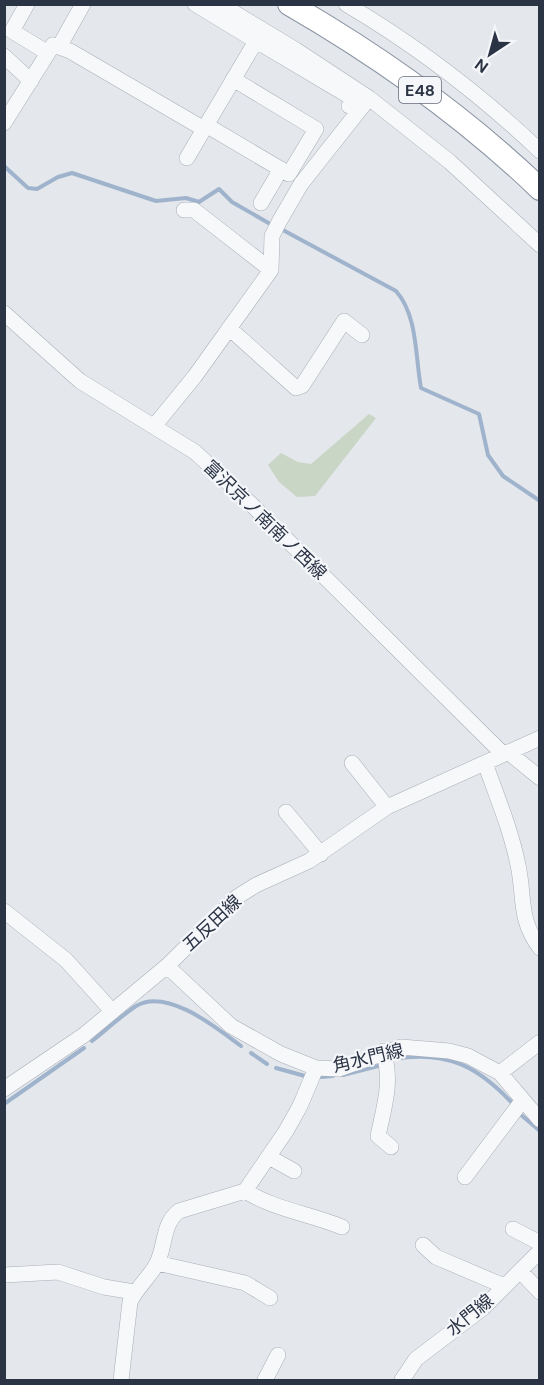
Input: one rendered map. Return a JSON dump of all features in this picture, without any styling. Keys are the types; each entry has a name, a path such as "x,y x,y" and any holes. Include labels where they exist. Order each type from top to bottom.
{"highway":[{"name":"E48","path":"289,4 375,57 452,114 540,189"}],"street":[{"path":"27,4 8,29 54,50 70,51 289,174 316,129 233,79"},
{"path":"4,123 83,4"},
{"path":"195,4 354,99 349,106"},
{"path":"220,4 369,98 468,177 540,245"},
{"path":"346,4 421,50 463,82 540,151"},
{"path":"187,158 256,40"},
{"path":"4,56 31,81"},
{"path":"155,425 271,270 272,236 279,222 301,184 369,98"},
{"path":"261,203 281,169"},
{"path":"184,210 195,210 208,228 271,270"},
{"name":"富沢京ノ南南ノ西線","path":"4,313 80,381 155,425 195,452 505,753 540,778"},
{"path":"229,328 296,388 302,386 344,321 362,335"},
{"name":"五反田線","path":"4,1089 84,1035 167,966 237,897 321,854 387,807 540,738"},
{"path":"352,763 387,807"},
{"path":"485,763 516,856 522,913 530,935 540,948"},
{"path":"286,812 321,854"},
{"path":"4,911 66,960 112,1011"},
{"name":"角水門線","path":"167,966 231,1026 264,1047 316,1068 339,1069 383,1051 401,1047 449,1051 468,1056 500,1073 540,1120"},
{"path":"500,1073 540,1042"},
{"path":"383,1051 388,1068 387,1101 378,1137 391,1147"},
{"path":"121,1380 130,1302 134,1292 157,1263 172,1216 179,1211 245,1191 300,1106 316,1068"},
{"path":"465,1177 522,1101"},
{"path":"269,1157 294,1172"},
{"path":"245,1191 260,1200 316,1216 342,1227"},
{"path":"513,1229 540,1243"},
{"path":"423,1245 436,1257 504,1286"},
{"name":"水門線","path":"402,1380 416,1359 483,1308 540,1251"},
{"path":"157,1263 245,1283 270,1298"},
{"path":"520,1271 540,1292"},
{"path":"4,1275 58,1272 104,1287 134,1292"},
{"path":"265,1380 278,1355"}],"green space":[{"path":"369,414 376,418 315,496 297,497 279,482 268,465 281,453 298,462 311,464"}],"waterway":[{"path":"4,166 28,188 37,189 58,177 72,173 156,201 186,198 199,202 219,189 232,202 272,225"},
{"path":"281,229 396,291 403,301 412,324 421,388 479,414 488,455 503,476 540,501"},
{"path":"92,1041 136,1006 148,1002 162,1002 192,1012 241,1046"},
{"path":"4,1104 84,1048"},
{"path":"251,1053 267,1064"},
{"path":"393,1059 429,1057 460,1064 487,1080 513,1104"},
{"path":"343,1075 382,1065"},
{"path":"276,1068 305,1076"},
{"path":"321,1077 333,1076"},
{"path":"520,1114 540,1131"}]}
